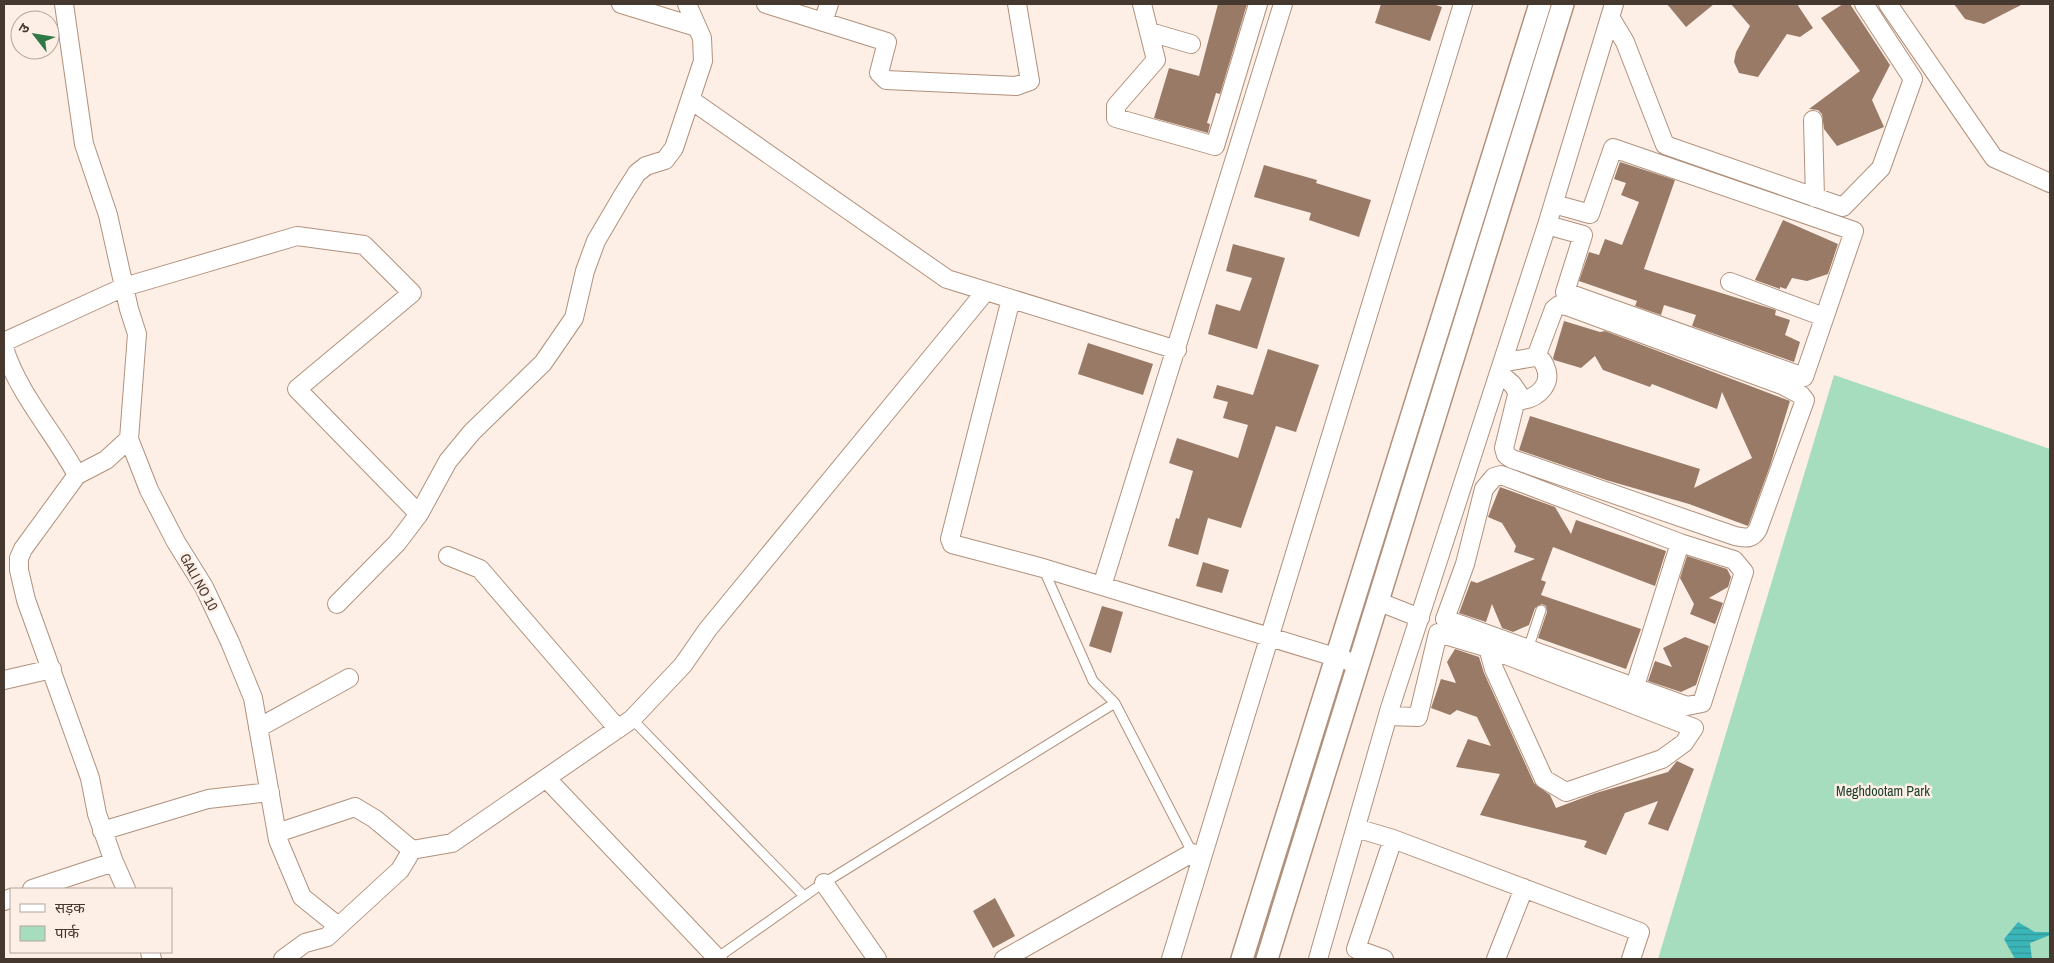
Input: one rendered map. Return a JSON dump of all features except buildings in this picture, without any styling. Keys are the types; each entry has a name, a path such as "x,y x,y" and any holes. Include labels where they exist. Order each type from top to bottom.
{"street":[{"path":"64,4 84,144 108,215 124,287 137,334 128,439 106,460 77,475 40,525 19,558 19,570 26,600 90,778 102,831 126,888"},
{"path":"622,4 696,27"},
{"path":"337,604 397,543 419,514 448,461 472,432 543,363 574,318 596,241 638,173 646,166 665,160 674,148 691,100 704,50 687,4"},
{"path":"766,4 887,42 879,73 886,80 1016,86 1030,81 1017,4"},
{"path":"823,22 829,4"},
{"path":"1142,4 1156,60 1116,106 1116,118 1237,152"},
{"path":"1214,146 1258,4"},
{"path":"1102,586 1177,350 1283,4"},
{"path":"1171,959 1196,860 1270,636 1463,4"},
{"path":"1242,959 1540,4"},
{"path":"1267,959 1563,4"},
{"path":"1612,10 1665,145 1842,207 1881,168 1913,78 1864,4"},
{"path":"1888,4 1994,158 2050,183"},
{"path":"1318,959 1388,716 1554,204 1612,10"},
{"path":"1150,32 1191,44"},
{"path":"691,100 946,279 1177,350"},
{"path":"1813,120 1816,198"},
{"path":"1613,148 1854,231 1804,377 1565,292 1590,214 1613,148"},
{"path":"1554,204 1590,214"},
{"path":"1547,225 1584,235"},
{"path":"4,342 124,287 297,236 364,244 412,293 297,389 419,514"},
{"path":"1730,282 1824,317"},
{"path":"283,959 305,943 327,937 400,870 412,850 452,843 625,724 683,664 708,629 986,291"},
{"path":"1011,299 950,539 955,545 1044,568 1358,664"},
{"path":"1518,395 1504,448 1506,454 1512,459 1735,536 1748,538 1754,536 1805,400 1801,395 1782,385 1567,306 1559,305 1554,309 1536,357"},
{"path":"4,348 23,390 61,445 77,475"},
{"path":"1536,357 1543,361 1548,371 1548,381 1542,390 1532,398 1523,400 1501,368 1536,357"},
{"name":"GALI NO 10","path":"128,439 150,490 176,542 204,587 230,642 252,698 277,833 302,898 338,926"},
{"path":"1501,475 1680,543 1734,560 1744,572 1702,703 1687,706 1445,620 1465,564 1484,490 1494,476 1501,475"},
{"path":"1451,523 1474,529"},
{"path":"1635,686 1680,543"},
{"path":"448,556 480,569 625,724"},
{"path":"1439,558 1465,564"},
{"path":"1378,601 1420,618"},
{"path":"1388,716 1418,717 1438,633 1488,648 1694,728 1684,743 1662,759 1566,792 1544,779 1494,669 1488,648"},
{"path":"4,680 52,669"},
{"path":"258,728 349,678"},
{"path":"546,778 718,959"},
{"path":"102,831 208,799 270,792"},
{"path":"277,833 355,807 375,819 412,850"},
{"path":"1356,828 1393,839 1640,932 1631,959"},
{"path":"1384,959 1356,949 1393,839"},
{"path":"1004,959 1196,860"},
{"path":"35,888 114,862"},
{"path":"824,883 877,959"},
{"path":"1496,959 1524,888"}],"lane":[{"path":"1044,568 1093,680 1115,703 1196,860"},
{"path":"1528,648 1541,610"},
{"path":"718,959 824,883 1115,703"},
{"path":"625,724 804,896"}],"green space":[{"name":"Meghdootam Park","path":"1834,375 2050,449 2050,959 1658,959"}],"water":[{"path":"2018,922 2035,932 2050,932 2050,935 2030,943 2032,959 2015,959 2004,939"}]}
